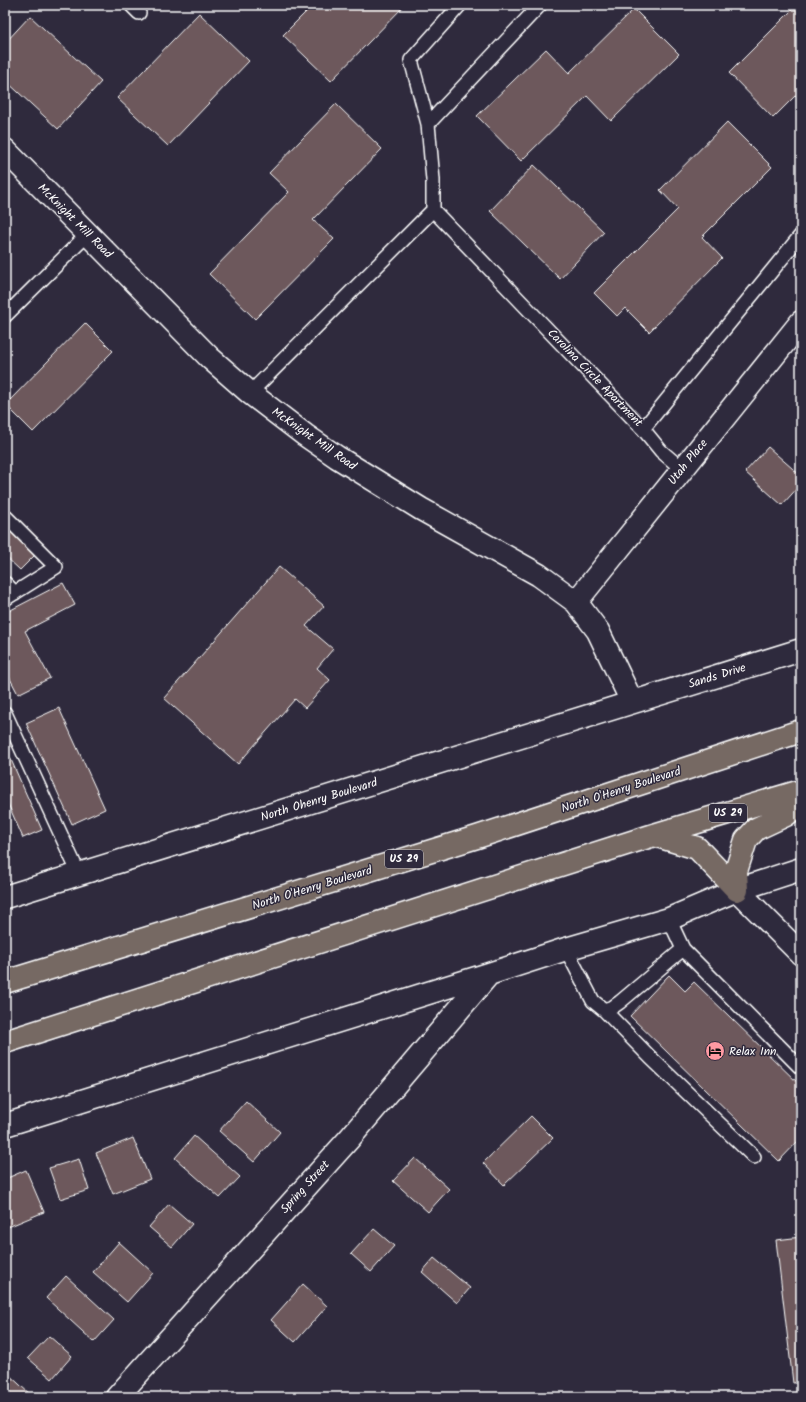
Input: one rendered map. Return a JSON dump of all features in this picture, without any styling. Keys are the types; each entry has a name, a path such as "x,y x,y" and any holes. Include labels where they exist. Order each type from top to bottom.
{"highway":[{"name":"North O'Henry Boulevard","path":"5,982 477,837 801,731"},
{"name":"US 29","path":"5,1042 654,835 801,791"},
{"path":"737,890 736,871 746,840 756,830 786,815 801,803"},
{"path":"654,835 697,848 737,890"}],"street":[{"name":"McKnight Mill Road","path":"5,150 210,358 250,393 305,435 337,457 421,509 539,575 576,602 598,631 632,702"},
{"name":"Utah Place","path":"576,602 801,322"},
{"name":"Sands Drive","path":"632,702 801,650"},
{"name":"North Ohenry Boulevard","path":"5,897 632,702"},
{"path":"5,1125 566,949 669,919 737,890 801,870"},
{"path":"737,890 801,954"},
{"name":"Spring Street","path":"117,1397 343,1145 489,974"}],"lane":[{"path":"250,393 433,210 433,180 428,124 411,60 460,5"},
{"path":"428,124 540,5"},
{"name":"Carolina Circle Apartment","path":"433,210 643,429 801,235"},
{"path":"5,316 88,234"},
{"path":"643,429 661,451 682,469"},
{"path":"5,516 56,567 10,596 5,583"},
{"path":"5,713 79,874"},
{"path":"669,919 683,949 801,1068"},
{"path":"566,949 592,1001 604,1010 650,1057 754,1157"},
{"path":"604,1010 613,1007 620,1002 683,949"}],"building":[{"path":"313,5 405,5 331,81 283,35"},
{"path":"797,5 801,8 801,90 773,118 729,73"},
{"path":"634,9 679,54 611,121 587,96 521,161 477,116 546,49 569,73"},
{"path":"199,13 249,61 168,146 117,98"},
{"path":"30,16 101,82 58,129 5,80 5,43"},
{"path":"336,104 382,149 313,220 334,239 255,319 209,274 289,192 269,173"},
{"path":"727,122 772,167 702,237 722,258 649,332 625,308 617,316 594,293 678,209 660,190"},
{"path":"534,165 604,232 560,279 490,211"},
{"path":"85,323 113,351 33,432 8,407 5,410 5,395 10,400"},
{"path":"768,447 801,476 801,484 782,505 745,472"},
{"path":"5,522 37,553 20,570 5,556"},
{"path":"279,567 324,606 306,626 333,649 317,668 330,680 305,708 295,699 238,764 164,698"},
{"path":"63,583 75,605 25,631 50,678 18,694 5,669 5,613"},
{"path":"59,708 105,809 72,824 26,723"},
{"path":"5,746 42,830 23,838 5,797"},
{"name":"Relax Inn","path":"669,975 685,991 694,982 801,1086 801,1138 779,1161 630,1016"},
{"path":"246,1101 280,1132 254,1162 219,1131"},
{"path":"531,1116 553,1138 504,1185 483,1163"},
{"path":"194,1136 240,1177 220,1198 175,1158"},
{"path":"133,1138 150,1179 113,1194 96,1153"},
{"path":"415,1158 449,1189 428,1212 393,1181"},
{"path":"79,1159 89,1190 60,1199 49,1168"},
{"path":"26,1170 44,1212 8,1227 5,1220 5,1179"},
{"path":"169,1204 192,1224 172,1247 149,1227"},
{"path":"374,1229 394,1246 371,1272 351,1254"},
{"path":"801,1237 801,1382 793,1383 776,1240"},
{"path":"119,1242 153,1273 127,1302 93,1272"},
{"path":"434,1258 470,1288 457,1303 422,1272"},
{"path":"66,1276 114,1320 94,1342 46,1298"},
{"path":"303,1284 327,1306 295,1342 271,1320"},
{"path":"49,1336 72,1356 52,1379 28,1358"},
{"path":"5,1371 33,1397 5,1397"}],"place":[{"name":"Relax Inn","path":"715,1051"}]}
